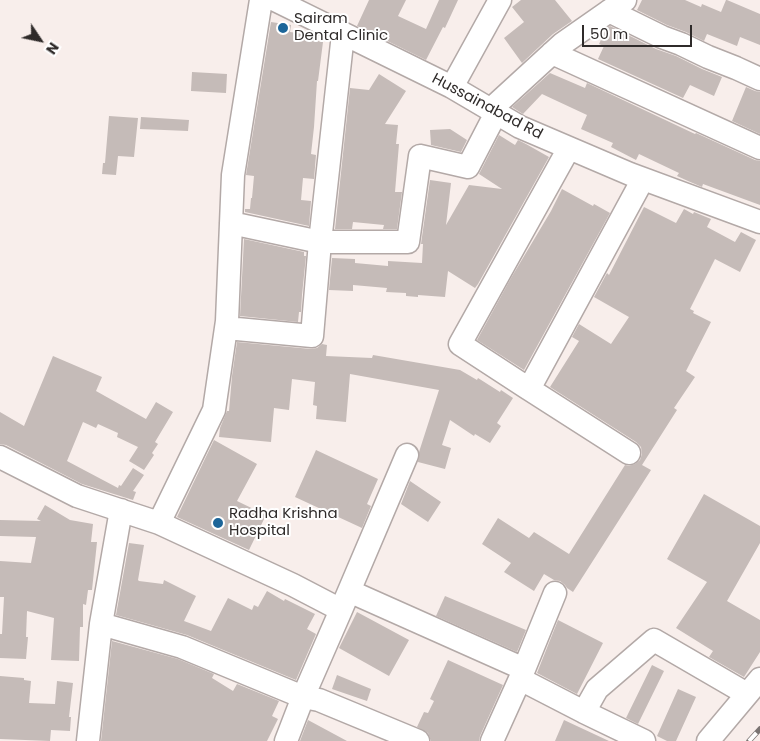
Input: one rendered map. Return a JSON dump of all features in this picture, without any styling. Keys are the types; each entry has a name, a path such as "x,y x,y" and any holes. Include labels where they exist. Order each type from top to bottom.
{"street":[{"path":"159,523 214,410 226,328 233,175 261,0"},
{"name":"Hussainabad Rd","path":"275,0 452,87 520,127 643,179 760,222"},
{"path":"452,87 500,0"},
{"path":"231,223 320,242 408,242 420,156 468,167 493,112 562,44 617,6 626,20 760,79"},
{"path":"226,328 312,336 320,242 343,34"},
{"path":"552,53 760,148"},
{"path":"569,148 460,344 629,453"},
{"path":"528,389 643,179"},
{"path":"286,741 407,455"},
{"path":"0,457 77,496 159,523 292,585 345,601 522,674 584,712 644,741"},
{"path":"88,741 101,624 121,510"},
{"path":"492,741 555,593"},
{"path":"101,624 182,647 303,697 319,700 418,741"},
{"path":"584,712 597,689 654,640 754,687 708,741"}],"building":[{"path":"369,0 406,0 398,16 426,29 439,0 458,0 445,28 443,27 426,60 357,26"},
{"path":"521,0 555,0 572,21 553,34 522,63 504,38 524,22 512,7"},
{"path":"642,0 685,0 701,7 702,4 721,12 727,0 760,14 760,45 740,37 737,46 707,34 704,41 637,10"},
{"path":"271,22 291,25 290,32 305,34 305,38 323,42 317,81 311,154 316,155 314,179 303,178 301,200 311,201 309,226 245,212 245,209 250,209 252,198 254,176 246,175"},
{"path":"610,26 656,49 722,77 714,96 690,85 683,98 598,59 604,46 599,44 606,29"},
{"path":"192,72 227,74 226,93 191,91"},
{"path":"550,73 585,88 587,83 695,134 760,161 760,205 703,184 702,187 677,176 679,173 639,154 636,160 611,147 613,143 581,129 587,115 542,94 523,114 512,107"},
{"path":"379,74 406,91 385,124 398,125 396,144 399,144 395,192 402,192 397,229 383,229 384,225 353,222 352,229 335,229 350,88 369,90"},
{"path":"746,87 760,92 760,134 732,121"},
{"path":"109,116 138,118 134,157 118,156 116,175 102,174 103,163 105,163"},
{"path":"141,117 189,120 188,131 140,129"},
{"path":"450,129 467,140 461,152 431,145 430,130"},
{"path":"499,135 515,145 518,140 549,157 475,288 448,271 445,297 406,296 406,293 386,292 387,288 353,285 353,291 329,290 332,258 355,259 355,263 388,266 388,261 422,263 423,244 421,244 430,180 451,183 446,225 469,185 502,189 479,174"},
{"path":"562,189 610,213 524,370 477,340"},
{"path":"644,207 676,223 684,209 693,214 694,212 711,219 707,227 735,242 741,232 756,240 740,272 715,259 690,309 694,311 693,313 711,322 686,371 695,377 674,408 677,410 642,465 651,470 573,592 560,581 544,574 534,591 504,572 511,563 482,544 498,518 529,538 534,532 569,554 625,465 635,464 640,460 642,454 641,447 636,442 550,387 579,341 572,337 579,324 611,344 629,317 594,297 607,273 609,275"},
{"path":"244,239 304,252 304,256 306,256 301,312 299,312 298,322 240,316"},
{"path":"237,342 311,349 317,348 322,344 327,345 326,356 372,358 373,355 460,370 513,398 497,423 501,426 490,443 475,434 474,436 450,420 442,445 451,448 445,469 418,462 419,452 439,390 350,374 346,422 316,419 317,406 313,405 315,382 292,379 289,410 274,408 271,442 219,437 220,428 227,411 229,411"},
{"path":"53,356 102,377 96,391 146,419 156,402 173,412 155,442 158,444 152,453 154,455 144,470 129,461 138,447 117,437 118,433 98,424 96,428 83,422 67,461 118,488 133,468 144,475 133,491 136,492 133,500 82,484 6,445 0,444 0,412 24,426"},
{"path":"214,440 257,464 237,501 266,515 249,550 177,517"},
{"path":"316,450 378,479 367,504 371,506 362,528 295,497"},
{"path":"410,481 441,502 428,522 401,504"},
{"path":"704,494 760,526 760,543 727,601 760,620 760,652 744,677 709,657 713,651 676,628 707,582 667,559"},
{"path":"45,505 70,520 93,524 91,542 97,542 92,590 88,590 86,605 83,604 83,627 80,627 79,661 51,660 54,618 27,611 26,637 28,637 26,659 0,658 0,634 2,634 4,597 0,597 0,561 31,563 36,537 0,536 0,520 41,521 37,519"},
{"path":"129,543 144,545 139,581 163,584 164,580 196,596 184,621 211,631 228,598 252,610 254,605 258,607 267,591 284,601 285,599 315,614 307,629 316,634 296,680 187,635 116,615"},
{"path":"445,596 526,630 517,652 436,616"},
{"path":"357,612 409,640 389,676 339,648"},
{"path":"558,620 603,643 577,694 537,673"},
{"path":"112,641 178,659 214,674 212,678 233,691 237,684 279,701 272,716 278,719 267,741 101,741"},
{"path":"448,660 503,685 479,741 431,741 428,733 417,727 424,712 428,713 434,701 430,699"},
{"path":"652,665 664,671 638,724 626,718"},
{"path":"337,675 371,689 367,701 332,689"},
{"path":"0,676 24,678 24,680 31,681 29,703 55,704 57,681 73,683 69,717 71,717 70,731 51,730 50,741 0,739"},
{"path":"678,689 696,697 676,741 667,741 657,736"},
{"path":"308,720 347,741 300,741"},
{"path":"564,720 609,741 555,741"}],"railway":[{"path":"749,741 760,729"}],"place":[{"name":"Sairam Dental Clinic","path":"283,28"},
{"name":"Radha Krishna Hospital","path":"218,523"}]}
